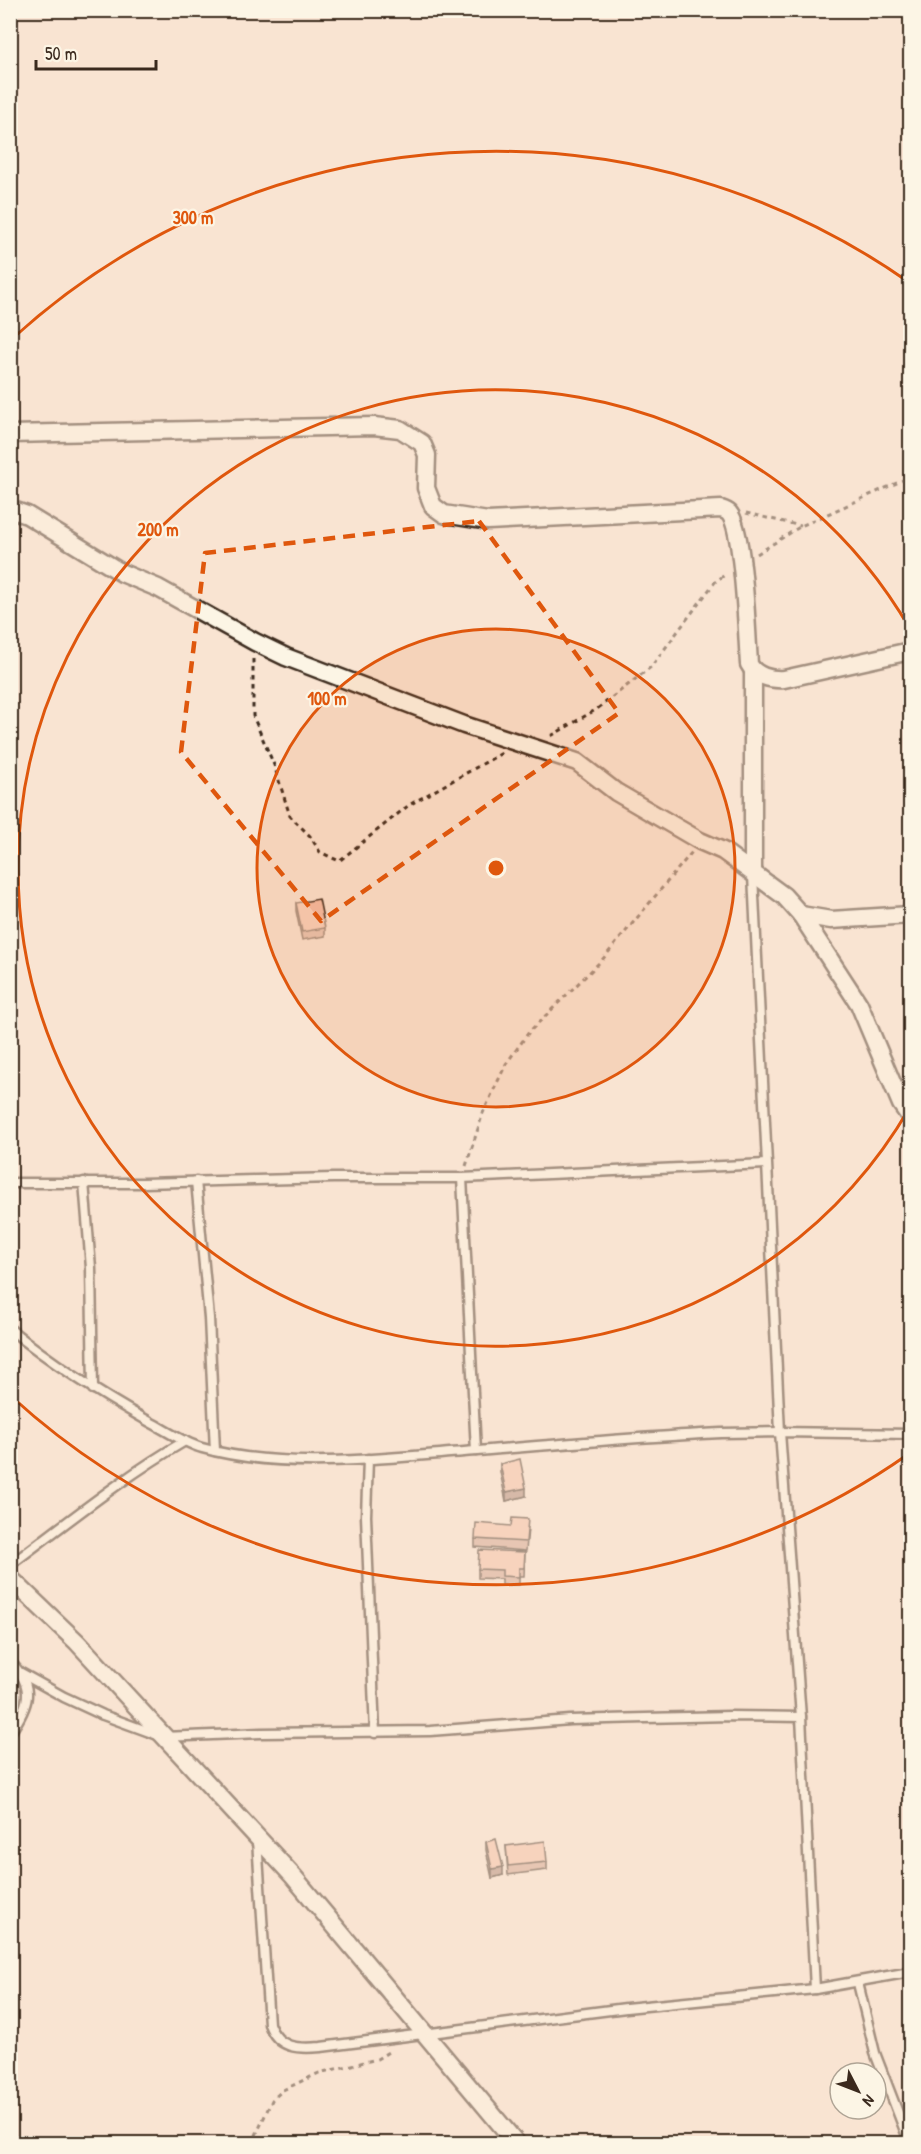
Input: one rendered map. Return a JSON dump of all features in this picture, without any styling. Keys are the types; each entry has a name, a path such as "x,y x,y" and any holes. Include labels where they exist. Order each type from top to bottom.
{"street":[{"path":"10,434 374,426 400,429 422,443 427,455 426,488 433,506 444,514 488,520 721,508 729,514 736,529 742,563 749,664 753,671 753,872"},
{"path":"10,509 27,516 122,573 158,588 286,657 442,717 577,762 616,792 700,841 723,851 784,896 801,915 859,1004 901,1104 910,1117"},
{"path":"753,671 773,680 784,679 910,651"},
{"path":"801,915 831,920 910,915"},
{"path":"10,1578 77,1642 320,1907 517,2144"}],"lane":[{"path":"753,872 780,1432 801,1717 815,1989"},
{"path":"10,1183 462,1178 766,1164"},
{"path":"462,1178 477,1451"},
{"path":"196,1181 209,1318 215,1451"},
{"path":"84,1182 91,1268 93,1389"},
{"path":"10,1329 57,1366 185,1441 215,1451 286,1460 368,1459 669,1436 780,1432 910,1434"},
{"path":"10,1565 146,1464 185,1441"},
{"path":"368,1459 366,1516 375,1733"},
{"path":"10,1662 21,1673 64,1697 102,1715 163,1737 430,1731 580,1720 730,1716 801,1717"},
{"path":"10,1733 25,1711 27,1701 25,1681 21,1673"},
{"path":"257,1837 269,2024 273,2034 294,2048 626,2008 815,1989 910,1972"},
{"path":"858,1983 875,2054 910,2144"}],"path":[{"path":"255,642 252,670 253,716 274,765 290,816 310,836 320,852 339,861 409,805 522,743 554,735 597,709 651,667 716,582 742,563 801,526 909,478"},
{"path":"729,514 741,512 801,526"},
{"path":"462,1178 483,1113 506,1064 529,1032 602,960 700,841"},
{"path":"252,2144 272,2100 283,2090 319,2073 377,2059 386,2054 400,2037"}],"highlighted area":[{"path":"479,521 619,713 321,921 181,752 205,553"}],"building":[{"path":"319,899 325,928 302,932 296,903"},
{"path":"520,1459 526,1488 506,1492 500,1464"},
{"path":"512,1518 528,1519 526,1542 475,1539 476,1523 511,1526"},
{"path":"479,1550 525,1552 524,1568 519,1568 519,1577 502,1576 502,1570 478,1569"},
{"path":"496,1839 503,1867 492,1869 486,1842"},
{"path":"545,1841 547,1862 508,1866 506,1846"}]}
